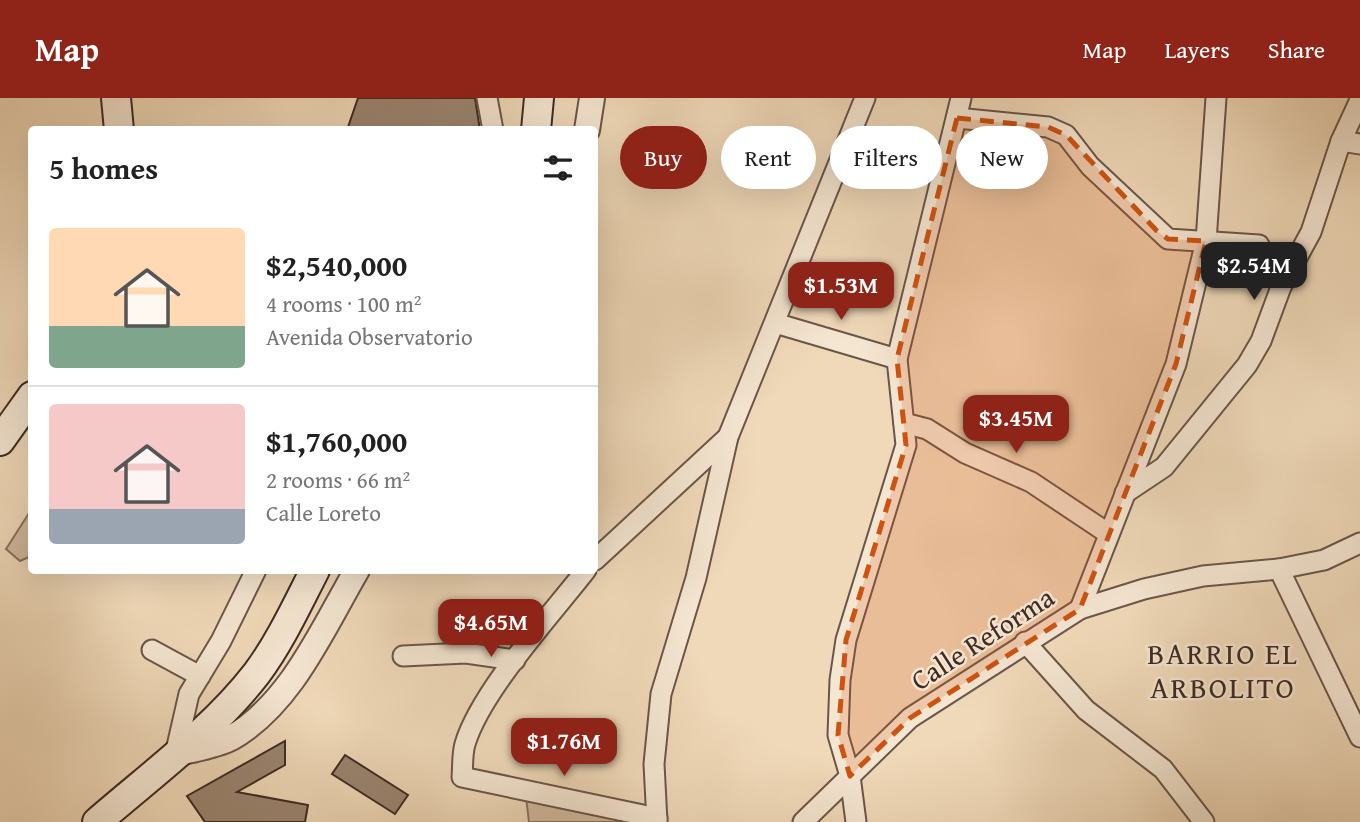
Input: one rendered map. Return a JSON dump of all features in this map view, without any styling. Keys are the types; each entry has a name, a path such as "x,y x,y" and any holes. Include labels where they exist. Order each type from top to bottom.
{"main road":[{"path":"116,98 120,126"},
{"path":"536,126 539,98"},
{"path":"0,441 28,402"},
{"path":"97,822 237,697 258,670 313,574"}],"street":[{"path":"487,98 492,126"},
{"path":"588,126 592,98"},
{"path":"583,574 515,660 477,716 465,746 462,777 657,820 654,764 661,694 696,578 729,437 865,98"},
{"path":"856,822 849,776 838,735 844,653 906,445 897,359 942,163 961,98"},
{"name":"Calle Reforma","path":"803,822 910,718 1024,642 1080,609 1176,363 1206,241 1216,98"},
{"path":"1125,493 1164,467 1247,365 1261,341 1281,287 1311,232 1351,142 1360,100"},
{"path":"957,118 1048,127 1066,135 1090,166 1168,239 1259,245"},
{"path":"775,323 897,359"},
{"path":"904,423 927,429 965,453 1031,482 1109,534"},
{"path":"598,557 729,437"},
{"path":"1080,609 1144,589 1203,576 1279,569 1324,560 1360,544"},
{"path":"1279,569 1360,737"},
{"path":"254,574 189,694 175,755 229,739 275,701 305,658 355,574"},
{"path":"1024,642 1086,710 1163,769 1204,822"},
{"path":"152,650 200,676"},
{"path":"403,656 466,653 515,660"}],"highlighted area":[{"path":"957,118 1048,127 1066,135 1157,231 1168,239 1206,241 1176,364 1080,609 910,718 850,776 838,735 846,640 906,445 897,359"}],"shaded area":[{"path":"28,515 28,557 20,561 6,549"},
{"path":"526,797 638,822 529,822"}],"building":[{"path":"358,98 475,98 479,126 348,126"},
{"path":"285,741 285,765 237,792 308,805 305,822 205,822 187,796"},
{"path":"345,755 408,795 395,814 332,774"}],"district":[{"name":"BARRIO EL ARBOLITO","path":"1223,670"}]}
